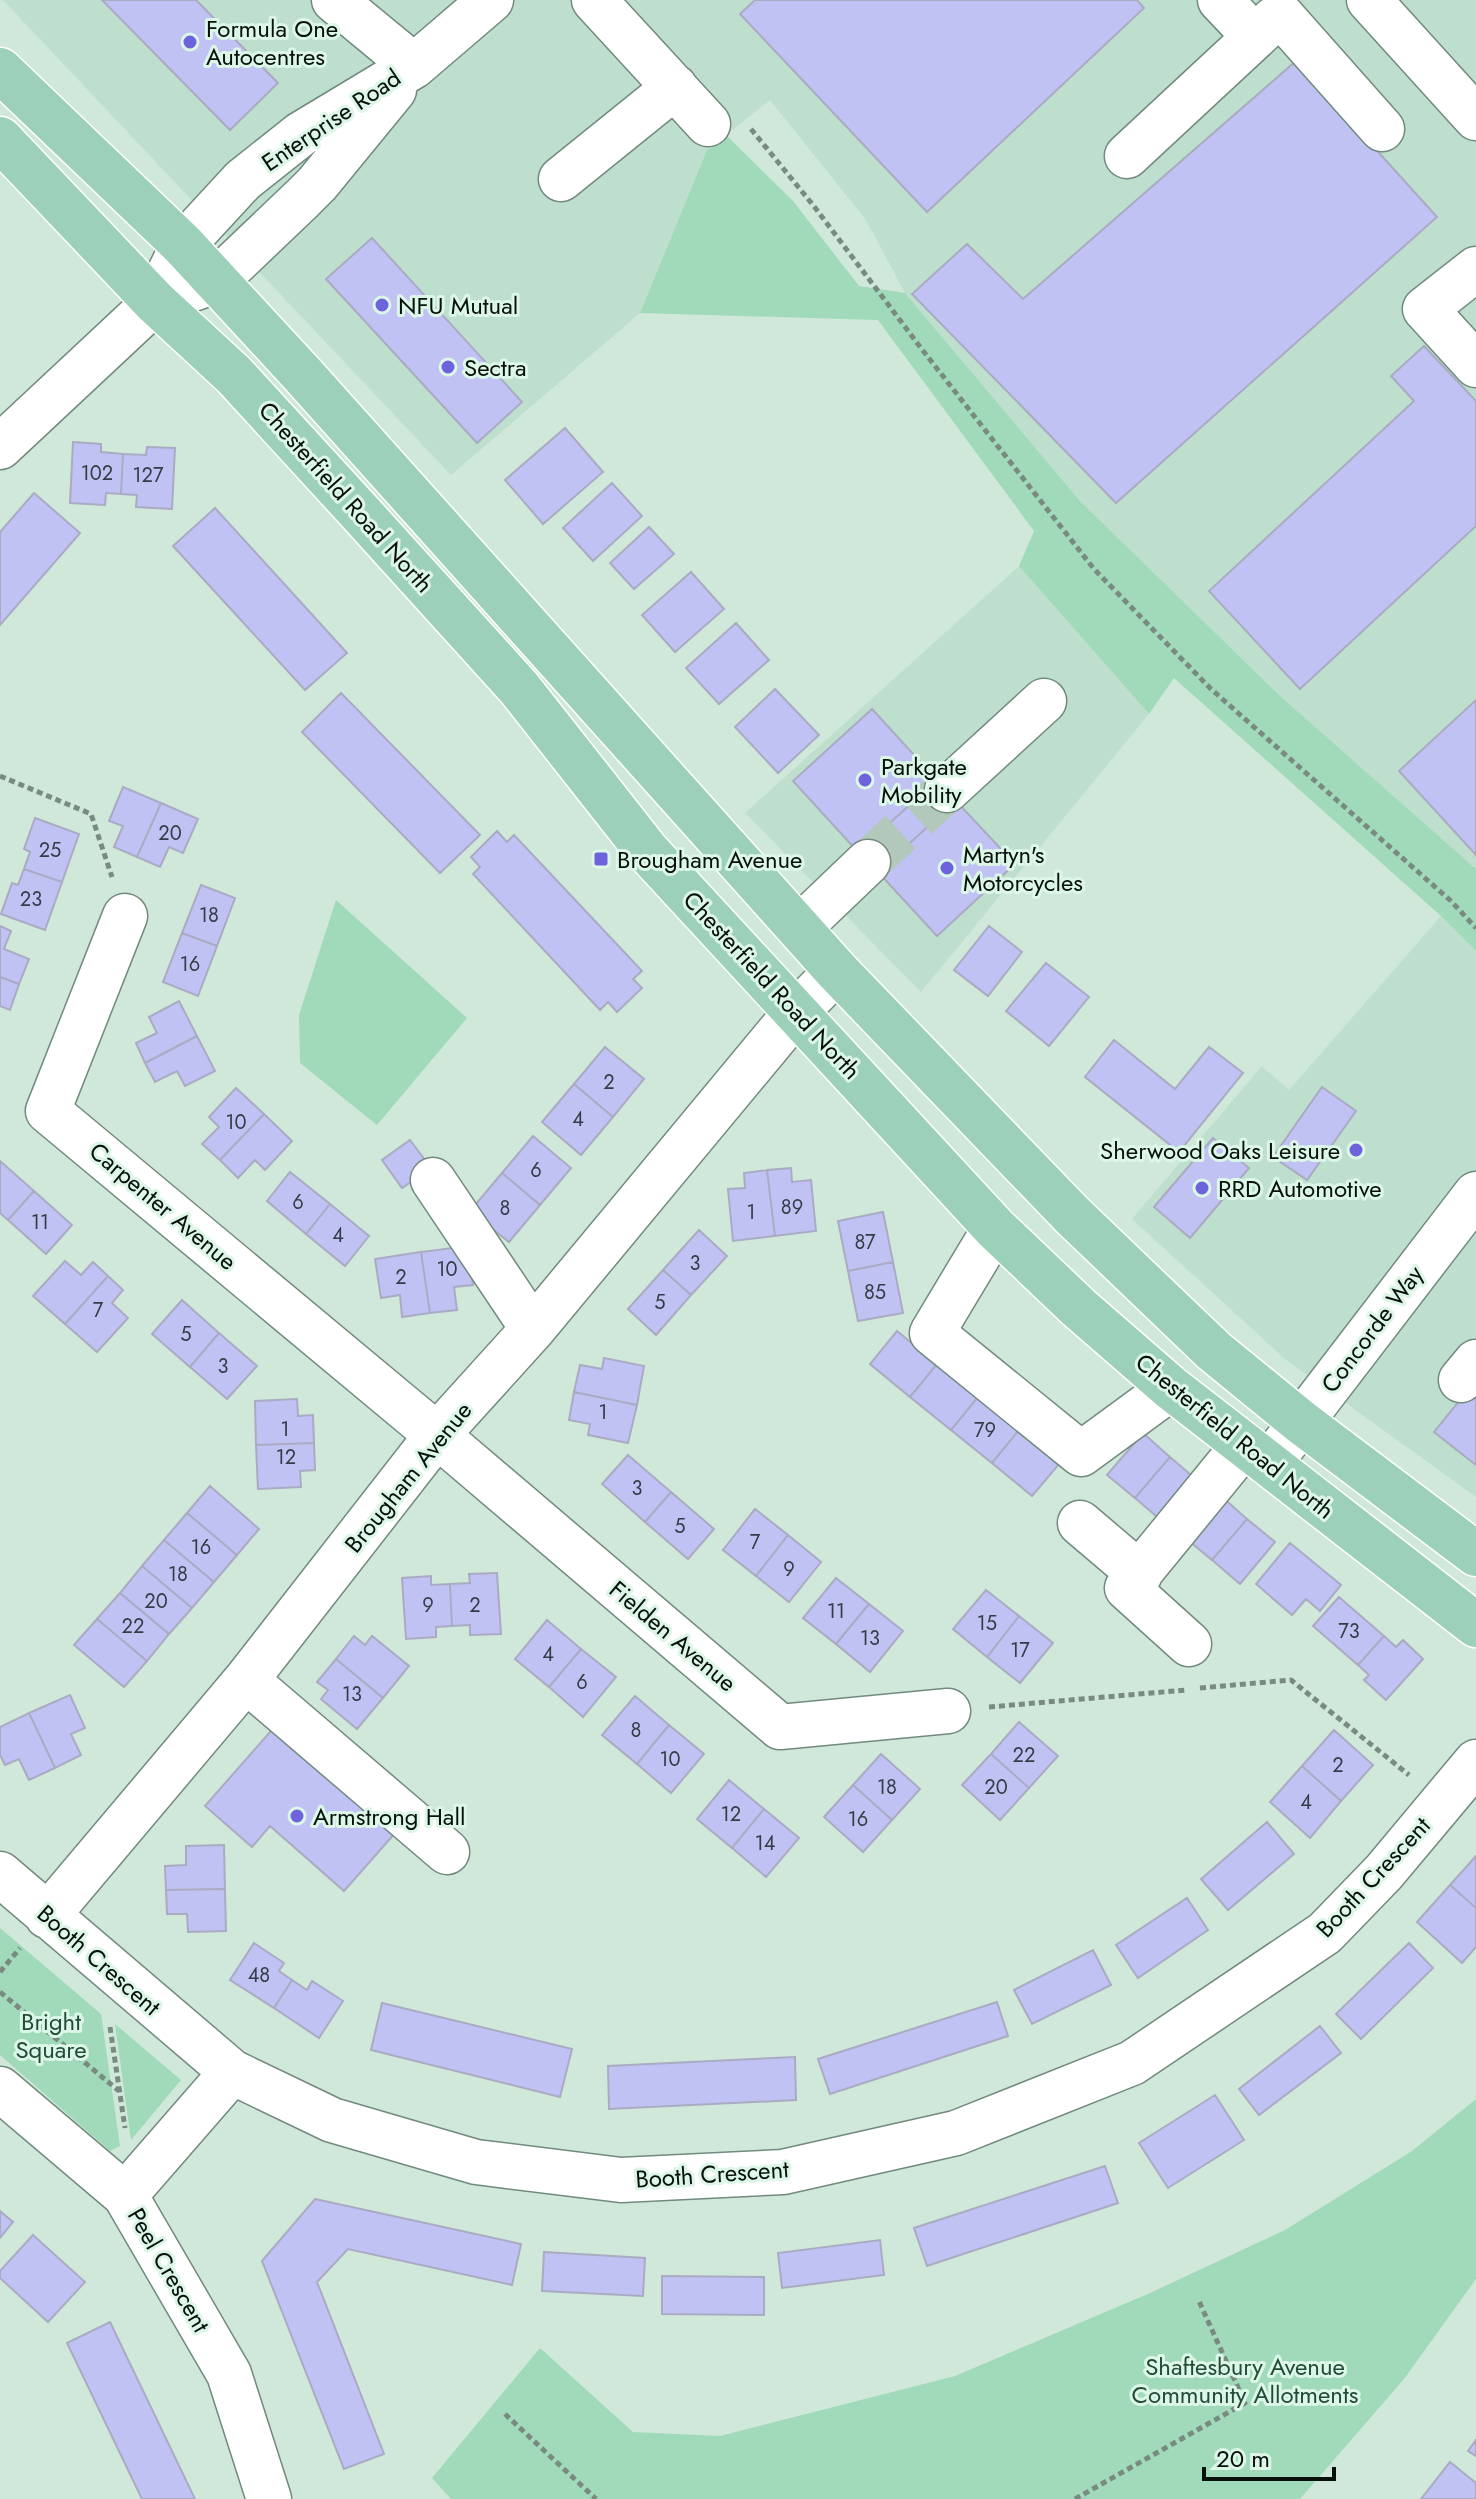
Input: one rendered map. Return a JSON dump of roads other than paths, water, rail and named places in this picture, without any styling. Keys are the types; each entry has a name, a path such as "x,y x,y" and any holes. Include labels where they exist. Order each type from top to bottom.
{"main road":[{"name":"Chesterfield Road North","path":"0,70 183,245 837,971 1072,1215 1214,1351 1301,1422 1476,1554"},
{"name":"Chesterfield Road North","path":"0,139 155,302 234,375 519,688 648,852 995,1228 1079,1308 1171,1388 1476,1625"}],"street":[{"path":"334,0 414,66"},
{"name":"Enterprise Road","path":"155,302 183,245 243,180 301,134 414,66 491,0"},
{"path":"594,0 708,124"},
{"path":"1220,0 1277,17 1382,129"},
{"path":"1369,0 1476,118"},
{"path":"1127,156 1277,17"},
{"name":"Enterprise Road","path":"216,281 317,184 414,66"},
{"path":"561,179 675,87"},
{"path":"1476,269 1425,309 1476,365"},
{"path":"0,447 155,302 216,281"},
{"path":"947,790 1044,701"},
{"path":"799,928 868,862"},
{"name":"Carpenter Avenue","path":"125,916 48,1111 437,1435"},
{"name":"Brougham Avenue","path":"47,1916 246,1680 437,1435 533,1329 796,1012 837,971"},
{"path":"433,1180 533,1329"},
{"name":"Concorde Way","path":"1140,1574 1257,1454 1301,1422 1476,1194"},
{"path":"995,1228 932,1333 1081,1454 1171,1388"},
{"name":"Fielden Avenue","path":"437,1435 780,1727 948,1711"},
{"path":"1080,1523 1140,1574 1127,1588 1189,1644"},
{"path":"246,1680 447,1852"},
{"name":"Booth Crescent","path":"0,1874 232,2072 332,2120 476,2162 621,2180 783,2172 956,2133 1132,2063 1325,1933 1384,1872 1476,1762"},
{"path":"125,2195 232,2072"},
{"name":"Peel Crescent","path":"0,2089 125,2195 229,2374 269,2499"}],"tunnel":[{"path":"868,862 947,790"}],"place":[{"name":"Formula One Autocentres","path":"190,42"},
{"name":"NFU Mutual","path":"382,305"},
{"name":"Sectra","path":"448,367"},
{"name":"Parkgate Mobility","path":"865,780"},
{"name":"Brougham Avenue","path":"601,859"},
{"name":"Martyn's Motorcycles","path":"947,868"},
{"name":"Sherwood Oaks Leisure","path":"1356,1150"},
{"name":"RRD Automotive","path":"1202,1188"},
{"name":"Armstrong Hall","path":"297,1816"}],"park label":[{"name":"Bright Square","path":"51,2035"},
{"name":"Shaftesbury Avenue Community Allotments","path":"1245,2380"}]}
